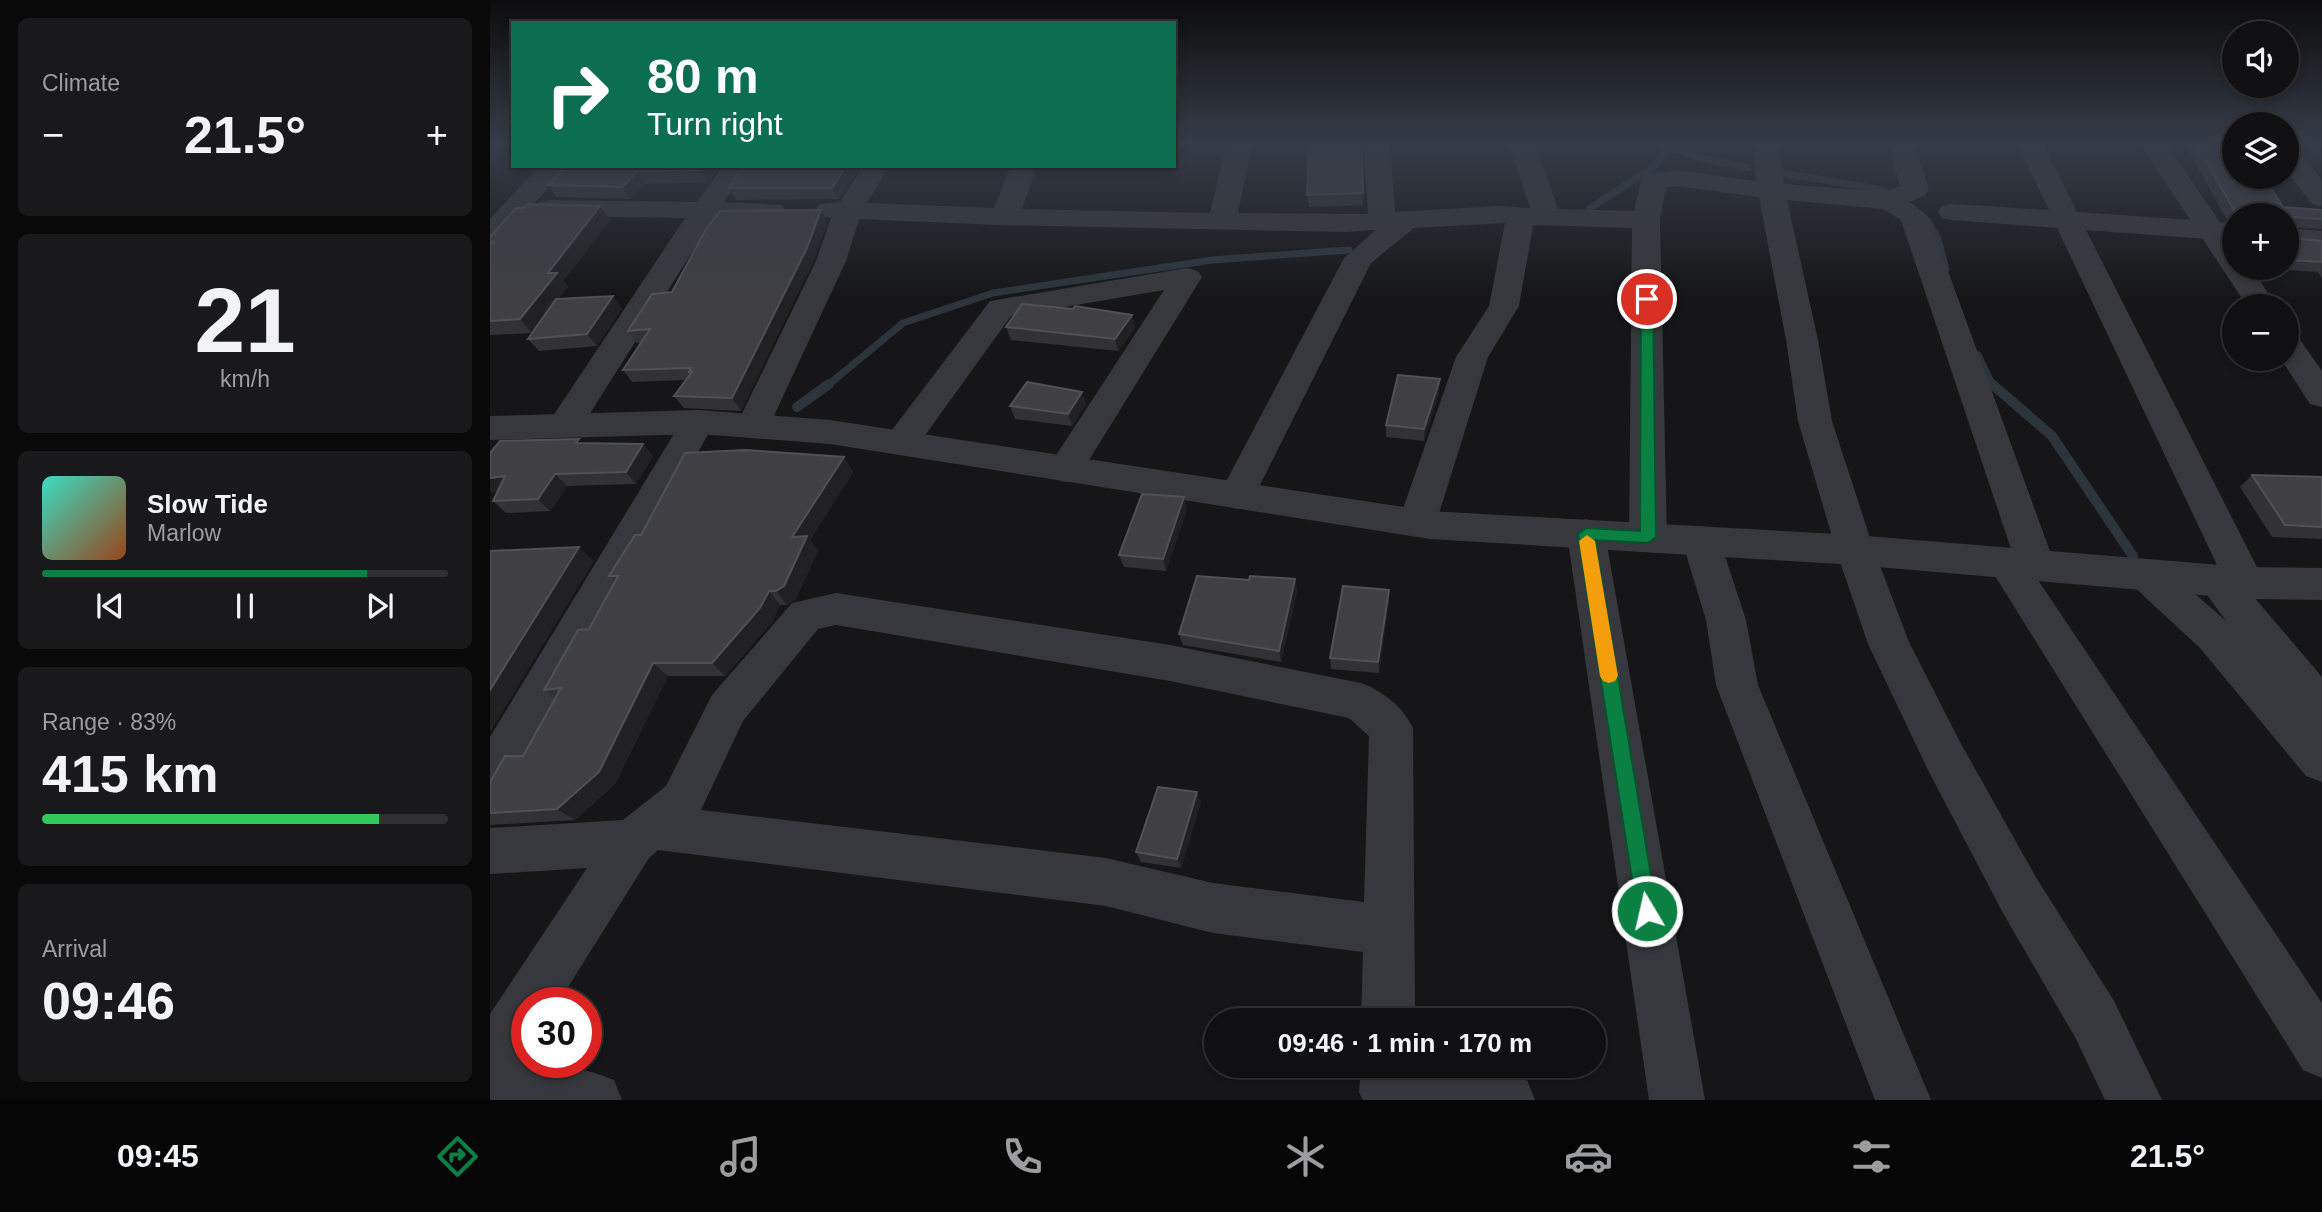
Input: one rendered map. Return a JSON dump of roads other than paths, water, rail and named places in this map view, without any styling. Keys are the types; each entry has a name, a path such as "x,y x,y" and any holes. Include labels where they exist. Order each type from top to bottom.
{"street":[{"path":"565,425 715,195"},
{"path":"753,426 831,261 848,210 857,195"},
{"path":"1005,217 1013,195"},
{"path":"1222,221 1228,195"},
{"path":"1390,195 1396,219"},
{"path":"1417,523 1472,357 1504,306 1534,216 1531,195"},
{"path":"1648,537 1646,220 1651,195"},
{"path":"1773,195 1815,421 1855,550 1889,644 1938,743 2020,896 2095,1020 2134,1100"},
{"path":"1902,195 1914,216 2021,564 2322,1051"},
{"path":"2055,195 2231,582 2322,708"},
{"path":"2194,195 2222,231"},
{"path":"490,236 499,205 703,212 848,210 1005,217 1344,224 1396,219 1534,216 1646,220"},
{"path":"1952,212 2222,232"},
{"path":"1237,495 1359,258 1396,219"},
{"path":"2299,238 2322,240"},
{"path":"901,443 1001,308 1187,276 1065,469"},
{"path":"2299,362 2322,396"},
{"path":"490,779 698,422"},
{"path":"491,429 698,422 830,432 1417,523 1855,550 2231,582 2322,584"},
{"path":"1586,534 1677,1100"},
{"path":"1701,541 1726,620 1737,685 1903,1100"},
{"path":"2147,575 2215,636 2322,761"},
{"path":"539,987 641,834 682,801 727,708 806,615 836,609 1170,663 1361,702 1391,728 1388,1008"},
{"path":"490,851 641,834 1106,882 1213,908 1389,930"},
{"path":"490,1062 511,1030"},
{"path":"490,1078 594,1100"},
{"path":"1387,1086 1507,1100"}],"waterway":[{"path":"1589,209 1610,195"},
{"path":"1893,195 1897,197"},
{"path":"1928,221 1938,239 1946,269"},
{"path":"827,386 903,323 993,293 1212,260 1349,250"},
{"path":"1978,355 1992,384"},
{"path":"797,407 829,384"},
{"path":"1992,384 2052,436 2133,556"}]}
